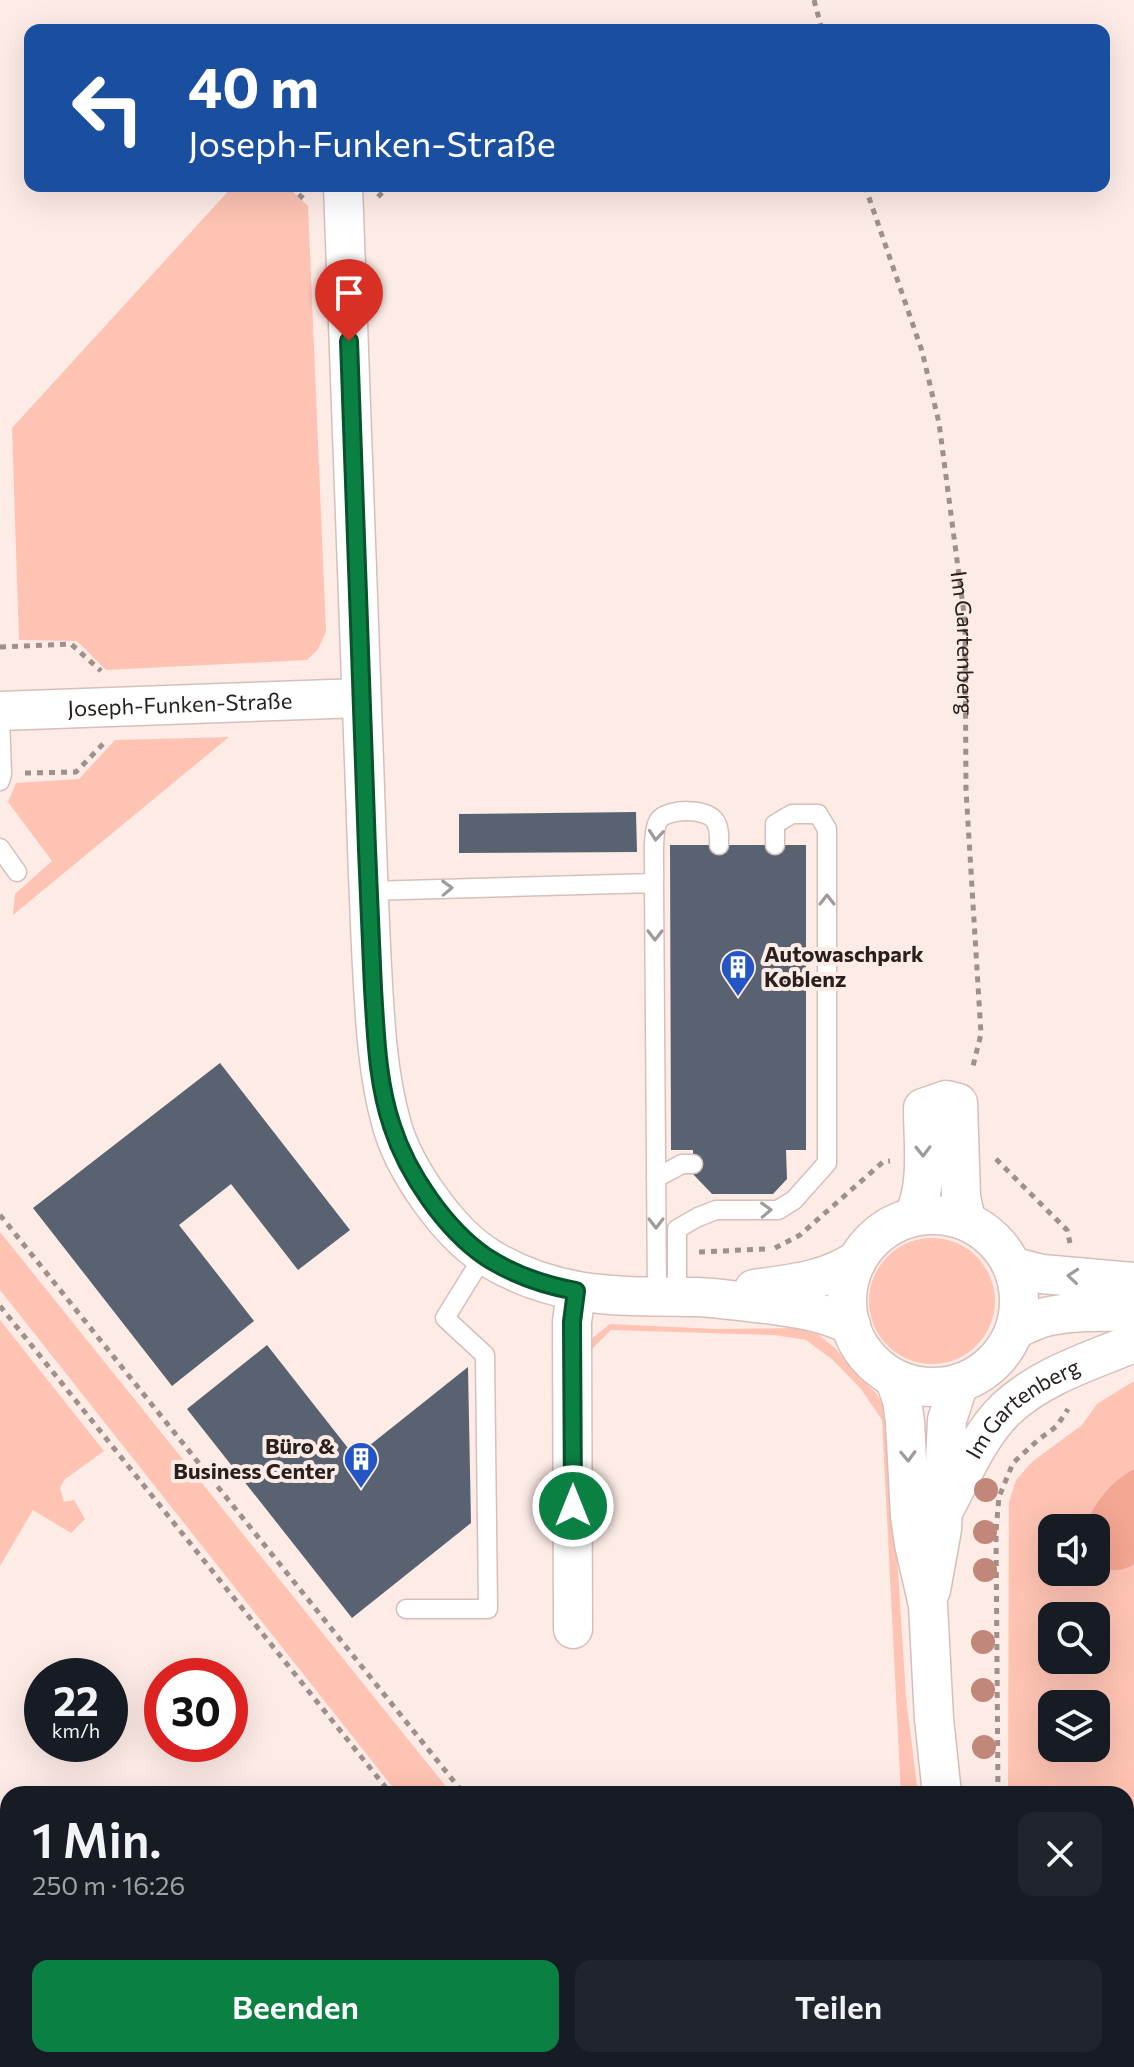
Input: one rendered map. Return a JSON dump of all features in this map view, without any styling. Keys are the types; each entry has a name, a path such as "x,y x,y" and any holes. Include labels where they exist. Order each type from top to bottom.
{"street":[{"path":"358,194 361,698 369,891 382,1087 392,1126 407,1163 424,1191 452,1226 484,1255 529,1279 576,1291 808,1309 851,1325"},
{"name":"Joseph-Funken-Straße","path":"0,713 361,698"},
{"path":"946,1100 923,1108 941,1161 961,1197 966,1220"},
{"path":"914,1216 924,1184 941,1161"},
{"path":"950,1215 966,1220 986,1231 1002,1247 1013,1267 1020,1298 1015,1329 994,1363 959,1383 937,1387 895,1380 866,1358 851,1325 847,1303 857,1260 881,1232 914,1216 950,1215"},
{"path":"679,1297 812,1280 841,1271 857,1260"},
{"path":"1013,1267 1028,1272 1134,1282"},
{"path":"573,1629 572,1322 576,1291"},
{"path":"1015,1329 1045,1317 1134,1312"},
{"name":"Im Gartenberg","path":"944,1510 986,1434 1005,1410 1045,1381 1134,1343"},
{"name":"Im Gartenberg","path":"895,1380 905,1422 914,1544 928,1605 941,1786"},
{"name":"Im Gartenberg","path":"928,1605 944,1510 947,1420 959,1383"}],"lane":[{"path":"0,713 1,777"},
{"path":"679,1297 656,1178 655,830 658,821 671,812 706,813 717,823 719,845"},
{"path":"679,1297 677,1229 716,1210 778,1210 794,1200 827,1163 827,829 818,814 792,814 775,824 775,845"},
{"path":"0,848 17,872"},
{"path":"369,891 654,883"},
{"path":"656,1178 682,1164 693,1164"},
{"path":"406,1609 488,1609 485,1355 445,1318 484,1255"}],"path":[{"path":"814,0 820,24"},
{"path":"296,192 311,206"},
{"name":"Im Gartenberg","path":"867,192 922,351 939,423 965,621 966,790 981,1034 967,1087 946,1100"},
{"path":"0,647 71,644 104,674"},
{"path":"1,777 76,772 110,736"},
{"path":"677,1254 774,1248 800,1235 883,1162 997,1159 1067,1230 1071,1276"},
{"path":"0,1215 458,1786"},
{"path":"0,1306 385,1786"},
{"path":"998,1786 996,1531 999,1497 1013,1463 1057,1426 1068,1411 1071,1369"}],"shaded area":[{"path":"228,192 293,192 308,206 326,632 318,649 307,660 106,670 77,641 19,640 12,428"},
{"path":"229,737 13,915 15,894 52,861 8,802 16,783 79,779 115,740"},
{"path":"0,1232 446,1786 392,1786 0,1290"},
{"path":"932,1238 956,1243 977,1256 990,1277 995,1301 990,1325 977,1346 956,1359 932,1364 908,1359 887,1346 874,1325 869,1301 874,1277 887,1256 908,1243"},
{"path":"0,1320 104,1451 64,1480 60,1488 64,1502 74,1500 85,1519 71,1533 33,1510 0,1566"},
{"path":"610,1324 715,1329 798,1328 819,1335 836,1349 876,1393 888,1414 906,1697 917,1786 901,1786 882,1420 861,1389 833,1360 806,1340 774,1335 611,1330 591,1350 586,1343"},
{"path":"1134,1381 1134,1786 1008,1786 1009,1502 1016,1480 1033,1461 1082,1425 1097,1404"},
{"path":"1134,1469 1134,1564 1110,1570 1110,1514 1091,1514 1118,1480"}],"building":[{"path":"636,812 637,852 459,853 459,814"},
{"name":"Autowaschpark Koblenz","path":"670,845 806,845 806,1150 786,1150 787,1179 773,1194 712,1194 693,1174 693,1150 671,1150"},
{"path":"220,1063 350,1230 298,1270 231,1184 179,1225 254,1321 172,1386 33,1208"},
{"name":"Büro & Business Center","path":"267,1345 355,1457 468,1367 471,1523 352,1618 187,1409"}],"place":[{"name":"Autowaschpark Koblenz","path":"738,998"},
{"name":"Büro & Business Center","path":"361,1490"}],"route":[{"path":"349,341 369,891 382,1087 392,1126 407,1163 424,1191 452,1226 484,1255 510,1270 551,1286 576,1291 572,1322 573,1506"}]}
